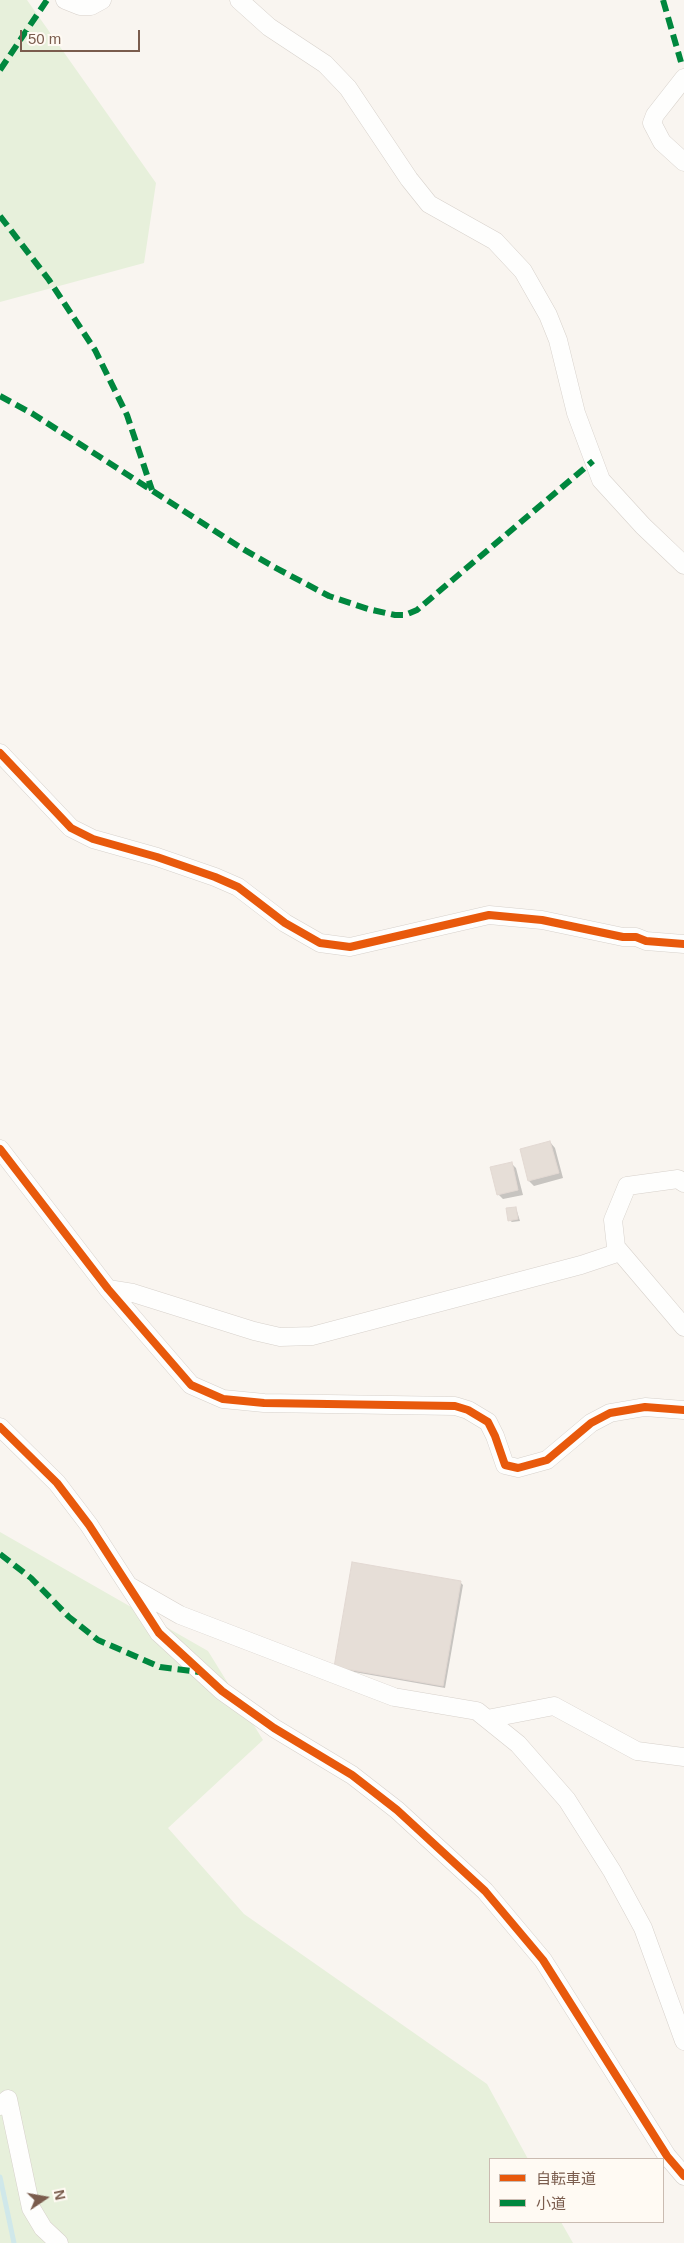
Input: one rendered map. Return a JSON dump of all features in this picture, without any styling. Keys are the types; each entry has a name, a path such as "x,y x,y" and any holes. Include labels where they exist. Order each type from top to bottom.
{"street":[{"path":"65,0 80,6 91,6 102,0"},
{"path":"239,0 269,27 325,64 348,88 409,180 429,204 495,240 523,271 548,315 558,340 576,413 601,480 643,526 684,565"},
{"path":"684,78 655,115 652,123 662,142 684,162"},
{"path":"0,753 71,828 93,840 157,857 216,876 238,887 285,923 320,943 350,947 489,915 542,920 623,937 636,937 646,941 684,944"},
{"path":"0,1149 108,1289 191,1385 223,1399 264,1403 455,1406 468,1410 488,1422 505,1465 518,1468 547,1460 591,1424 610,1413 645,1407 684,1410"},
{"path":"684,1183 678,1179 627,1186 613,1220 616,1247 684,1327"},
{"path":"108,1289 133,1293 254,1331 280,1337 312,1336 572,1268 620,1252"},
{"path":"0,1427 57,1483 89,1526 159,1633 222,1691 274,1728 360,1781 397,1810 485,1891 543,1960 662,2148 684,2176"},
{"path":"126,1584 180,1615 394,1697 477,1711 518,1744 567,1800 612,1871 643,1928 684,2042"},
{"path":"487,1719 554,1706 637,1752 684,1757"},
{"path":"0,2106 8,2099 31,2208 43,2228 59,2243"}],"green space":[{"path":"0,0 27,0 156,183 144,263 0,302"},
{"path":"0,1532 208,1651 263,1740 168,1828 244,1914 487,2084 527,2158 489,2158 489,2223 562,2223 573,2243 0,2243"}],"building":[{"path":"550,1141 559,1173 528,1181 520,1149"},
{"path":"512,1162 518,1190 497,1195 490,1167"},
{"path":"516,1207 518,1219 508,1221 506,1208"},
{"path":"352,1562 461,1581 443,1686 334,1667"}],"waterway":[{"path":"0,2177 14,2243"}],"marked path":[{"path":"0,70 47,0"},
{"path":"663,0 681,62"},
{"path":"0,216 49,280 95,350 127,415 152,490"},
{"path":"0,396 33,414 274,567 329,596 368,609 395,615 405,615 417,610 593,461"},
{"path":"0,1554 31,1578 69,1617 98,1640 160,1667 199,1672"}],"cycle path":[{"path":"0,753 71,828 93,839 157,857 238,887 285,923 320,943 350,947 489,915 542,920 623,937 636,937 646,941 684,944"},
{"path":"0,1149 108,1289 191,1385 223,1399 264,1403 455,1406 468,1410 488,1422 505,1465 518,1468 547,1460 591,1423 610,1413 645,1407 684,1410"},
{"path":"0,1427 57,1483 89,1525 159,1633 222,1691 274,1728 352,1775 397,1810 485,1891 543,1960 667,2156 684,2176"}]}
